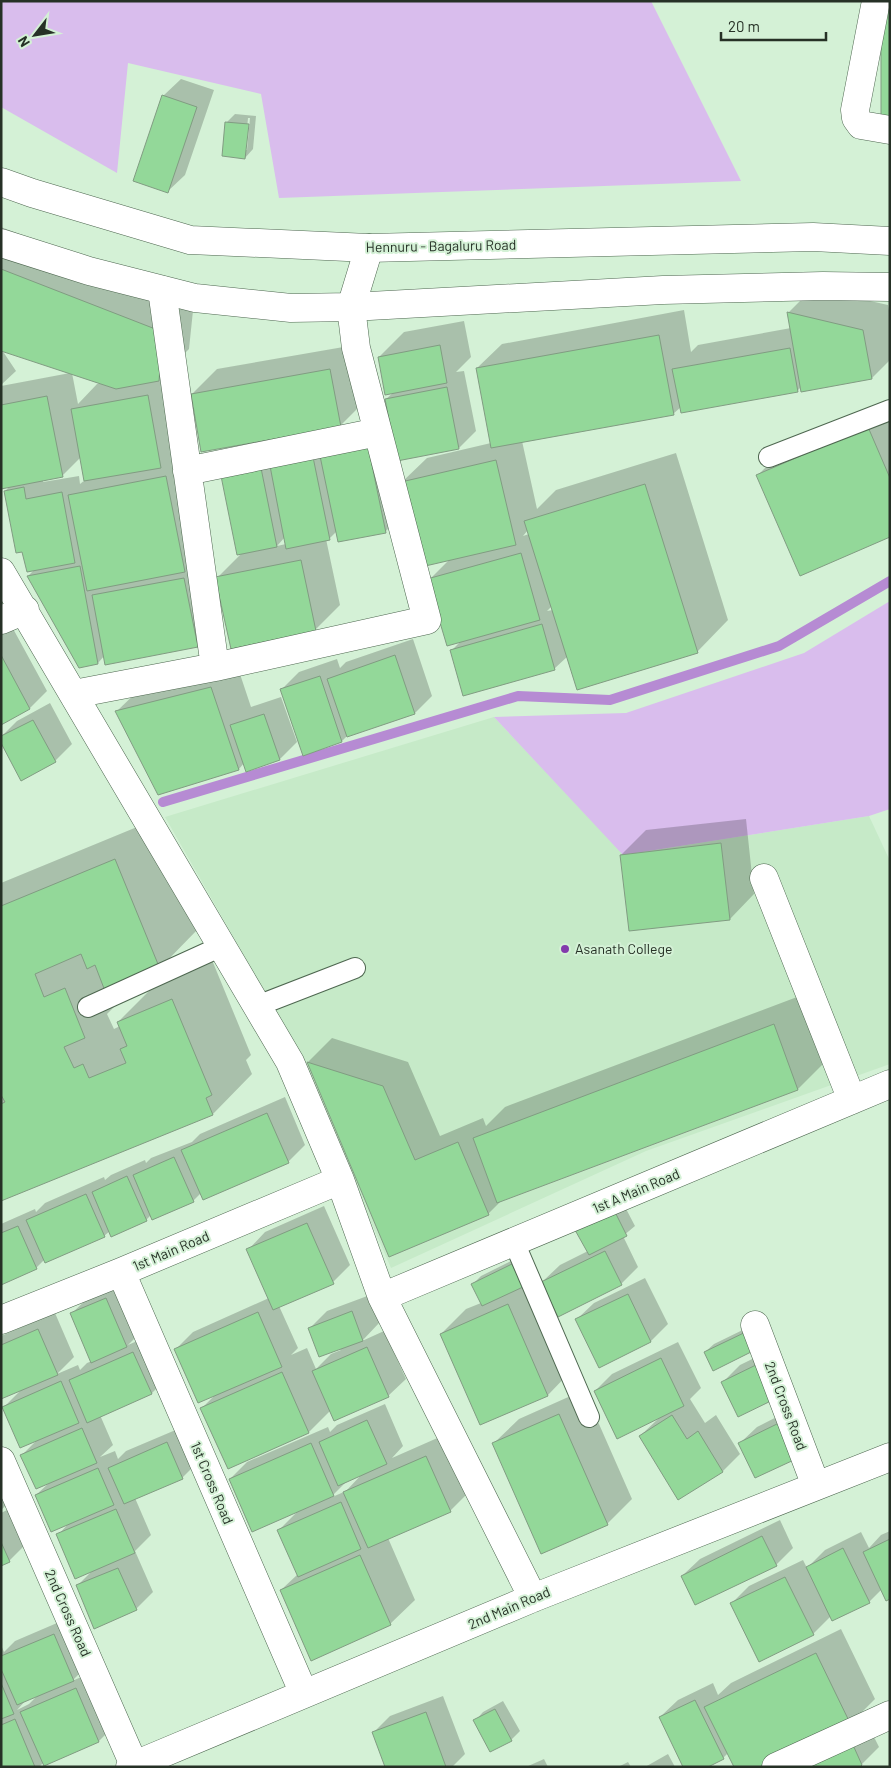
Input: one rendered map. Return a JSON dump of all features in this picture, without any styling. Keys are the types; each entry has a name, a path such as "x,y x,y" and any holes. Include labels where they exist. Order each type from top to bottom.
{"street":[{"path":"876,1 855,110 856,118 861,125 890,130"},
{"name":"Hennuru - Bagaluru Road","path":"1,182 41,196 190,240 369,248 813,237 890,241"},
{"path":"1,243 89,271 195,298 291,308 351,307 673,290 822,286 890,287"},
{"path":"74,694 215,667 427,620 356,348 351,307 369,248"},
{"path":"162,290 215,667"},
{"path":"187,471 378,432"},
{"path":"1,572 13,615 74,694 290,1062 340,1180 382,1297 533,1598"},
{"path":"764,878 852,1100"},
{"name":"1st A Main Road","path":"382,1297 890,1084"},
{"name":"1st Main Road","path":"1,1320 340,1180"},
{"name":"1st Cross Road","path":"121,1272 304,1694"},
{"name":"2nd Cross Road","path":"755,1325 816,1486"},
{"name":"2nd Main Road","path":"132,1766 533,1598 890,1457"},
{"name":"2nd Cross Road","path":"1,1461 132,1766"},
{"path":"776,1767 890,1714"}],"lane":[{"path":"769,458 890,410"},
{"path":"88,1007 222,946"},
{"path":"257,1006 355,968"},
{"path":"514,1242 589,1416"}],"shaded area":[{"path":"1,1 651,1 741,181 279,198 261,94 128,63 117,173 1,107"},
{"path":"890,601 890,809 869,816 623,855 494,717 626,713 804,653"},
{"name":"Asanath College","path":"494,717 624,855 869,816 890,861 890,1064 646,1151 391,1268 290,1036 165,817"}],"building":[{"path":"881,11 890,11 890,124 881,124"},
{"path":"162,95 197,107 168,193 133,181"},
{"path":"225,122 249,124 245,159 222,156"},
{"path":"1,269 163,332 159,381 116,389 1,351"},
{"path":"787,312 863,330 872,379 801,392"},
{"path":"659,335 674,415 491,448 476,368"},
{"path":"440,345 447,383 385,395 378,357"},
{"path":"790,348 798,392 681,413 672,369"},
{"path":"330,369 341,427 201,452 191,394"},
{"path":"447,387 459,449 397,461 385,399"},
{"path":"148,395 161,468 84,481 71,409"},
{"path":"47,396 63,477 1,489 1,405"},
{"path":"868,427 890,478 890,537 800,576 756,475"},
{"path":"368,446 386,533 338,542 320,456"},
{"path":"313,457 330,540 286,549 270,466"},
{"path":"496,460 516,545 421,567 401,482"},
{"path":"261,468 277,547 237,555 221,476"},
{"path":"166,476 185,572 87,591 68,495"},
{"path":"645,484 698,653 577,690 524,521"},
{"path":"24,487 26,499 62,492 75,563 27,572 22,552 16,553 4,491"},
{"path":"521,553 540,620 447,646 427,579"},
{"path":"301,560 316,631 231,649 215,577"},
{"path":"80,566 98,664 79,668 27,576"},
{"path":"184,578 198,647 105,665 92,595"},
{"path":"542,624 555,670 463,696 450,650"},
{"path":"1,655 30,709 1,725"},
{"path":"395,655 415,714 347,737 327,679"},
{"path":"320,676 342,742 303,756 280,689"},
{"path":"211,687 239,770 158,795 115,711"},
{"path":"264,714 280,760 246,772 230,725"},
{"path":"33,720 56,762 21,781 1,743 1,736"},
{"path":"721,843 730,920 629,931 620,855"},
{"path":"115,859 160,969 105,991 95,965 87,969 81,954 35,974 44,997 65,988 85,1038 64,1047 74,1068 83,1064 89,1078 126,1063 120,1049 127,1046 117,1022 172,999 212,1095 206,1098 213,1115 1,1201 1,1104 5,1102 1,1095 1,906"},
{"path":"774,1024 798,1090 497,1203 473,1138"},
{"path":"307,1062 383,1086 415,1160 458,1142 489,1215 389,1257"},
{"path":"267,1113 289,1163 203,1200 181,1150"},
{"path":"174,1157 194,1202 152,1220 133,1175"},
{"path":"127,1176 147,1221 111,1237 92,1192"},
{"path":"86,1194 105,1237 45,1263 26,1220"},
{"path":"614,1210 627,1236 589,1255 575,1230"},
{"path":"307,1223 334,1284 273,1310 246,1249"},
{"path":"18,1226 37,1269 1,1285 1,1233"},
{"path":"605,1251 622,1285 558,1317 541,1282"},
{"path":"512,1264 523,1287 482,1306 471,1284"},
{"path":"628,1294 651,1342 599,1368 575,1319"},
{"path":"106,1298 127,1347 91,1363 70,1313"},
{"path":"508,1304 548,1396 480,1425 440,1334"},
{"path":"352,1311 363,1341 319,1357 308,1328"},
{"path":"258,1312 282,1367 198,1403 174,1349"},
{"path":"38,1329 58,1375 1,1399 1,1345"},
{"path":"750,1330 759,1348 713,1371 704,1352"},
{"path":"367,1347 389,1397 334,1421 312,1371"},
{"path":"133,1352 152,1394 87,1423 69,1380"},
{"path":"661,1358 684,1406 617,1439 594,1391"},
{"path":"758,1364 775,1399 738,1417 721,1382"},
{"path":"282,1372 309,1433 228,1469 200,1408"},
{"path":"61,1381 79,1423 20,1448 2,1407"},
{"path":"559,1414 608,1525 541,1554 492,1443"},
{"path":"672,1415 687,1439 698,1431 723,1472 678,1500 639,1436"},
{"path":"367,1420 387,1464 338,1486 319,1442"},
{"path":"779,1423 796,1459 755,1478 738,1443"},
{"path":"82,1428 97,1463 36,1489 20,1455"},
{"path":"167,1442 183,1479 124,1504 108,1468"},
{"path":"311,1443 334,1496 252,1532 229,1479"},
{"path":"426,1456 451,1512 368,1548 343,1492"},
{"path":"98,1468 114,1505 51,1532 35,1495"},
{"path":"341,1502 361,1549 298,1577 277,1530"},
{"path":"116,1509 135,1553 75,1579 56,1534"},
{"path":"762,1536 777,1566 695,1605 681,1576"},
{"path":"890,1539 890,1599 886,1601 863,1552"},
{"path":"1,1542 10,1562 1,1566"},
{"path":"843,1548 870,1603 832,1621 806,1567"},
{"path":"360,1555 391,1625 311,1661 280,1590"},
{"path":"118,1568 137,1610 94,1629 76,1585"},
{"path":"785,1577 814,1635 759,1662 730,1603"},
{"path":"54,1634 74,1681 17,1705 1,1669 1,1656"},
{"path":"816,1653 851,1725 765,1767 734,1767 704,1707"},
{"path":"1,1683 14,1714 1,1719"},
{"path":"76,1688 99,1742 44,1766 20,1712"},
{"path":"695,1700 724,1759 708,1767 683,1767 659,1717"},
{"path":"495,1709 512,1741 490,1752 473,1720"},
{"path":"426,1712 446,1767 385,1767 372,1732"},
{"path":"15,1719 35,1767 1,1767 1,1725"},
{"path":"853,1745 862,1765 860,1767 809,1767"}],"waterway":[{"path":"163,802 518,696 610,700 779,646 890,581"}],"place":[{"name":"Asanath College","path":"565,949"}]}
